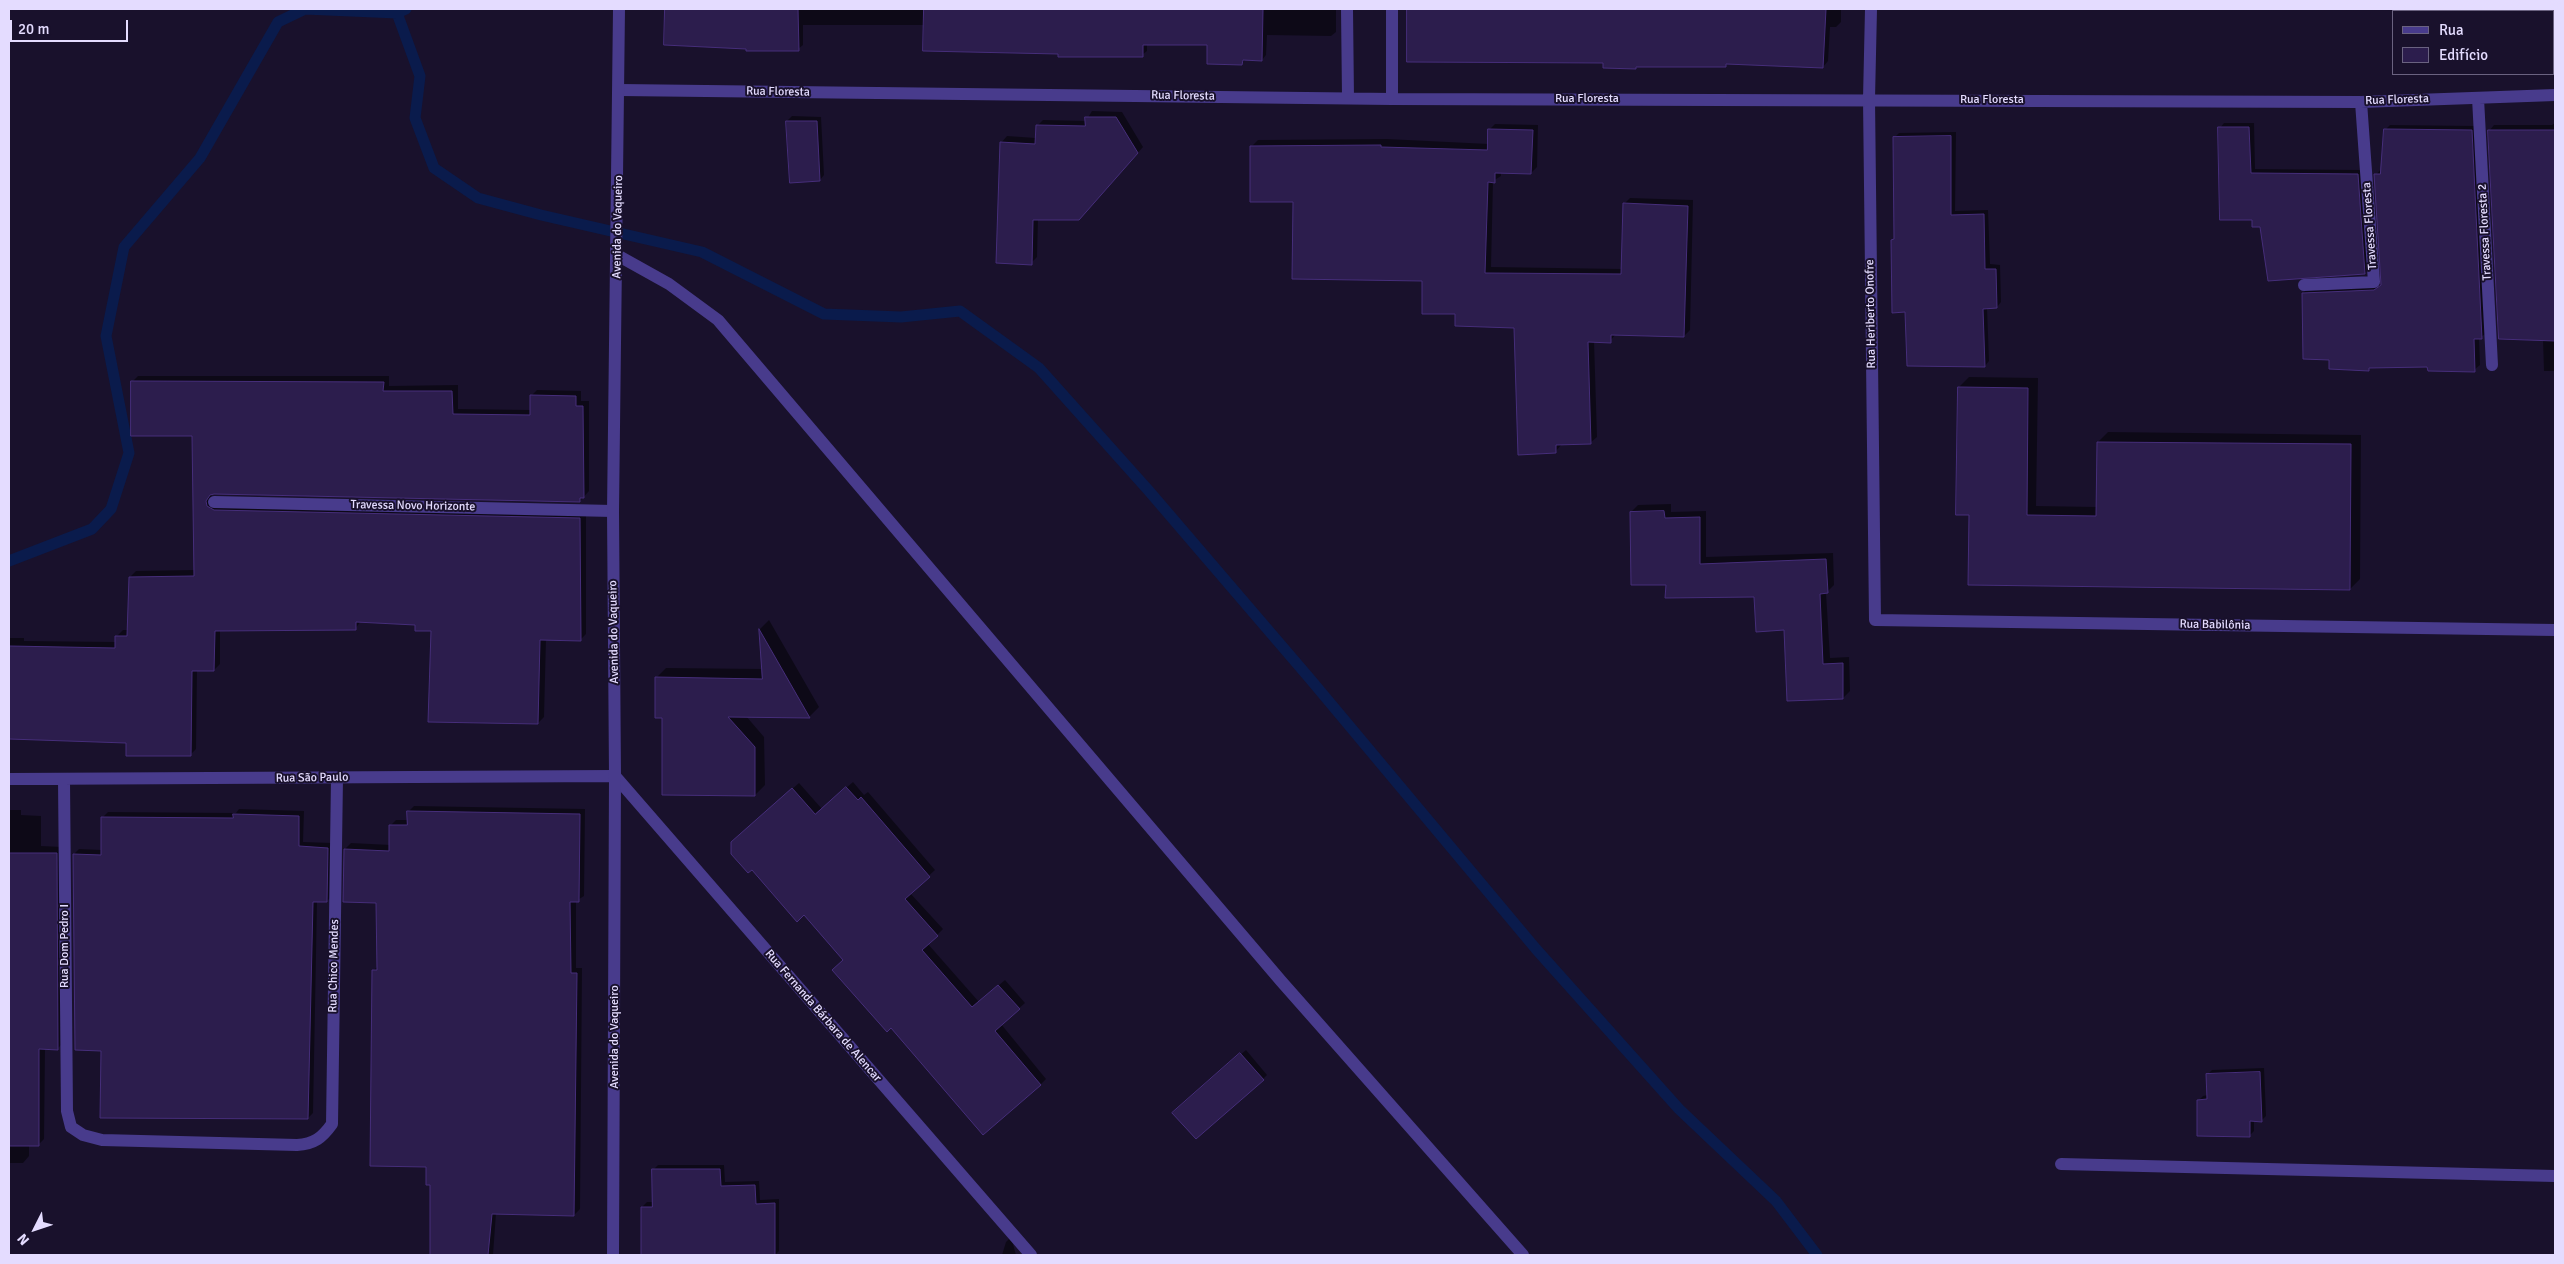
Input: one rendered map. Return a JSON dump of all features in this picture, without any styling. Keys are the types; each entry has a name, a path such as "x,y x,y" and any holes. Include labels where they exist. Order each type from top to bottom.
{"street":[{"name":"Avenida do Vaqueiro","path":"613,1255 615,776 613,511 620,90 619,9"},
{"path":"1347,9 1348,98"},
{"path":"1392,9 1392,99"},
{"name":"Rua Heriberto Onofre","path":"1871,9 1869,100 1875,620"},
{"name":"Rua Floresta","path":"620,90 1392,99 2361,102 2555,95"},
{"name":"Travessa Floresta 2","path":"2478,98 2492,366"},
{"name":"Travessa Floresta","path":"2304,285 2374,282 2361,102"},
{"path":"617,253 669,284 718,320 1281,981 1523,1255"},
{"name":"Travessa Novo Horizonte","path":"214,502 613,511"},
{"name":"Rua Babilônia","path":"1875,620 2555,630"},
{"name":"Rua São Paulo","path":"9,779 615,776"},
{"name":"Rua Fernanda Bárbara de Alencar","path":"615,776 1031,1255"},
{"name":"Rua Chico Mendes","path":"66,1112 70,1127 82,1135 102,1140 310,1144 324,1136 332,1124 337,778"},
{"name":"Rua Dom Pedro I","path":"64,780 66,1112"},
{"path":"2061,1164 2555,1176"}],"building":[{"path":"665,9 798,9 799,51 746,51 746,49 664,45"},
{"path":"924,9 1263,9 1262,61 1243,60 1242,65 1207,64 1207,45 1143,45 1143,57 1058,57 1058,54 923,51"},
{"path":"1407,9 1826,9 1823,68 1726,64 1726,67 1636,67 1636,69 1603,68 1603,63 1407,62"},
{"path":"1085,117 1116,117 1138,153 1079,220 1033,220 1032,265 996,263 1000,142 1035,144 1036,125 1085,126"},
{"path":"786,121 817,121 820,181 790,183"},
{"path":"2218,127 2249,127 2251,173 2358,174 2365,274 2268,281 2260,227 2252,227 2252,220 2220,220"},
{"path":"1488,129 1533,130 1531,174 1495,173 1495,183 1488,182 1485,273 1621,274 1623,203 1688,206 1684,337 1611,335 1611,343 1588,342 1591,444 1556,445 1556,453 1518,455 1514,328 1455,326 1455,314 1422,314 1422,281 1292,279 1293,202 1250,202 1250,146 1381,145 1381,147 1487,150"},
{"path":"2384,129 2472,130 2482,339 2474,339 2475,372 2428,371 2427,367 2369,368 2369,371 2329,369 2329,360 2303,359 2302,293 2374,290 2381,285 2374,174 2380,174"},
{"path":"2488,130 2555,130 2555,341 2499,339"},
{"path":"1951,136 1951,215 1984,214 1985,269 1996,269 1997,308 1983,309 1985,367 1907,366 1905,312 1892,313 1891,240 1894,239 1893,137"},
{"path":"131,381 384,382 383,391 452,391 453,414 530,415 530,395 576,396 576,406 583,406 584,498 580,498 580,502 214,494 210,495 206,501 207,506 214,510 580,518 581,641 540,640 538,724 428,722 431,631 415,631 415,625 356,622 356,630 215,631 214,671 192,671 191,756 126,756 126,743 9,739 9,646 115,648 115,636 127,636 129,577 194,576 192,436 131,436"},
{"path":"1958,387 2028,388 2027,515 2096,516 2097,442 2351,444 2350,590 1968,585 1969,515 1956,515"},
{"path":"1664,511 1665,518 1700,517 1700,564 1826,559 1828,593 1820,594 1823,664 1843,663 1843,699 1787,701 1784,630 1756,632 1754,597 1665,598 1666,585 1631,585 1630,512"},
{"path":"759,629 810,718 728,717 755,747 755,796 662,795 662,718 655,718 655,677 762,679"},
{"path":"846,787 858,800 861,797 930,877 905,899 938,936 922,950 972,1007 998,985 1020,1009 995,1031 1041,1085 983,1135 891,1028 887,1032 832,970 843,960 804,915 797,922 752,870 748,873 731,854 731,842 792,788 815,814"},
{"path":"407,811 580,814 579,902 570,902 571,973 577,973 574,1216 492,1214 488,1255 430,1255 430,1185 426,1185 426,1167 370,1166 372,970 377,970 376,903 343,902 344,849 389,851 389,825 407,825"},
{"path":"233,814 299,816 299,846 328,848 327,902 313,902 308,1119 100,1118 101,1051 75,1050 73,854 101,855 101,817 233,818"},
{"path":"9,853 57,853 58,1050 39,1049 39,1146 9,1146"},
{"path":"1240,1053 1264,1080 1196,1139 1172,1113"},
{"path":"2260,1072 2262,1122 2250,1121 2250,1137 2197,1136 2197,1100 2207,1099 2206,1074"},
{"path":"652,1169 720,1169 721,1186 755,1185 756,1204 775,1203 775,1255 641,1255 641,1207 652,1207"}],"waterway":[{"path":"9,561 92,529 111,509 129,453 106,336 124,247 200,158 278,22 305,9 397,13 406,9"},
{"path":"397,13 420,76 415,118 434,168 478,198 541,215 702,252 824,314 901,317 960,311 1039,368 1149,491 1311,680 1536,949 1679,1109 1776,1201 1817,1255"}]}
